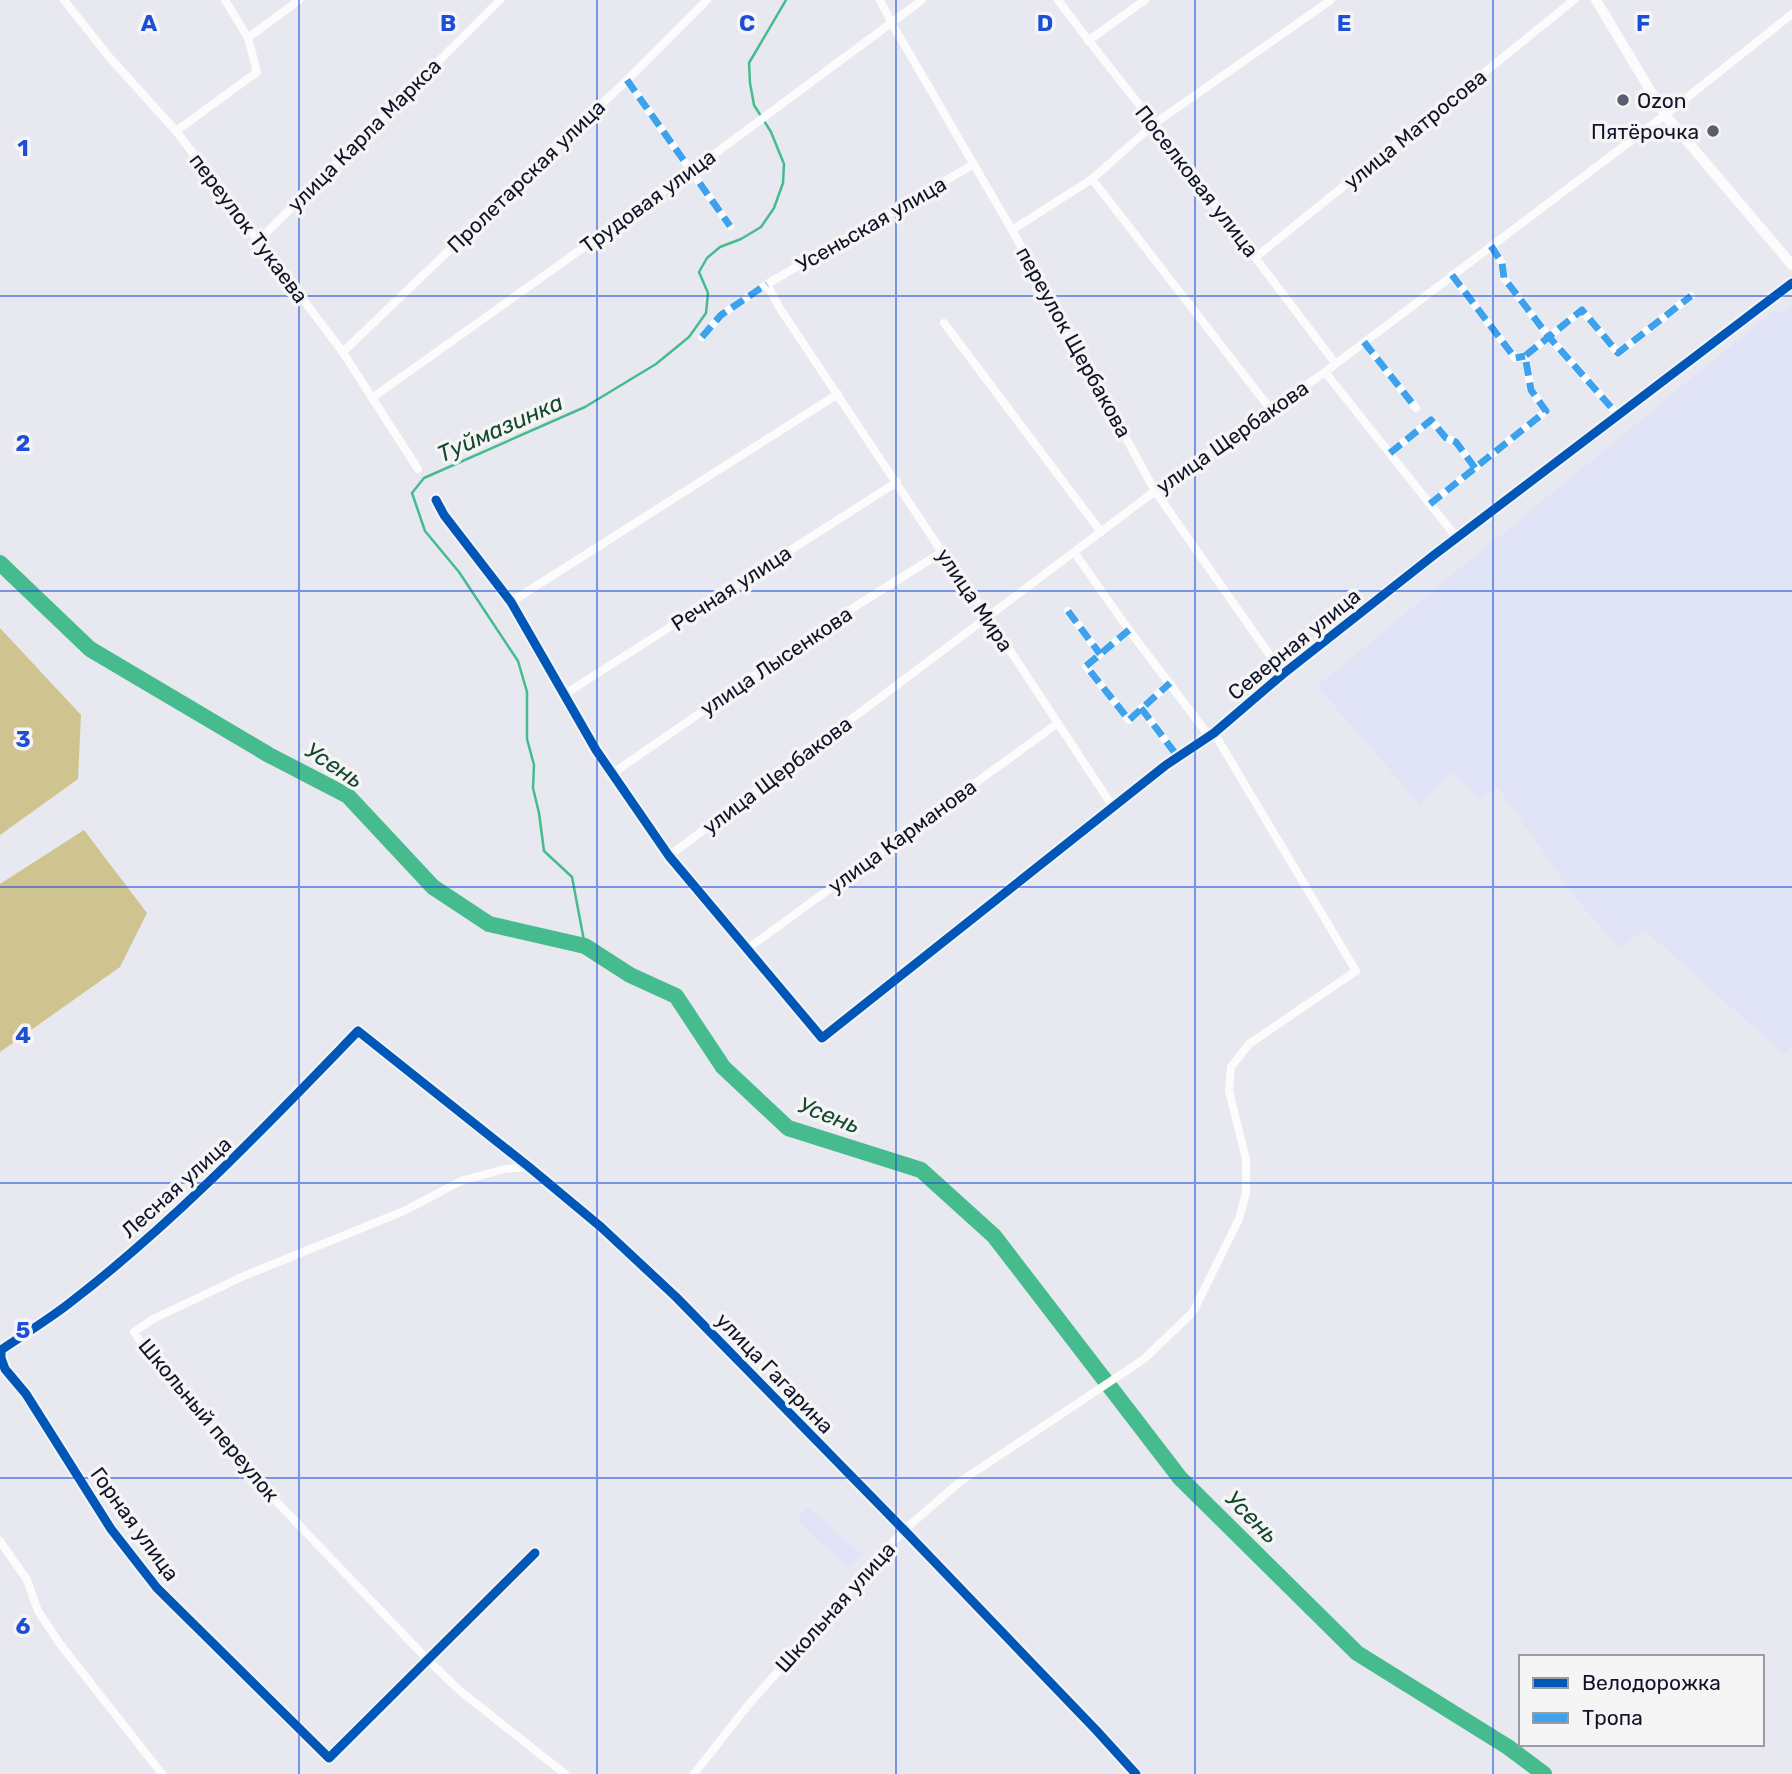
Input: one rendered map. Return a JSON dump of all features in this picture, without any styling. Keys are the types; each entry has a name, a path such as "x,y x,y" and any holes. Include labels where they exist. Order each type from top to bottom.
{"street":[{"name":"переулок Тукаева","path":"64,0 110,58 176,131 342,351 418,469"},
{"path":"176,131 257,72 248,38 225,0"},
{"path":"248,38 299,0"},
{"name":"улица Карла Маркса","path":"258,240 500,0"},
{"name":"Пролетарская улица","path":"342,351 627,80 707,0"},
{"name":"переулок Щербакова","path":"880,0 1012,230 1155,491 1283,674"},
{"name":"Трудовая улица","path":"372,398 691,171 922,0"},
{"name":"Поселковая улица","path":"1058,0 1335,363"},
{"path":"1088,41 1145,0"},
{"path":"1012,230 1092,180 1154,124 1331,0"},
{"name":"улица Матросова","path":"1256,257 1574,0"},
{"path":"1596,0 1665,115 1792,264"},
{"name":"улица Щербакова","path":"669,856 1155,491 1325,372 1665,115 1792,13"},
{"path":"627,80 730,226"},
{"name":"Усеньская улица","path":"702,337 720,315 768,284 974,164"},
{"path":"1092,180 1272,411"},
{"path":"1491,246 1502,263 1504,278 1549,337 1618,415"},
{"path":"1452,275 1515,358 1525,356 1582,310 1618,353 1691,296"},
{"name":"Северная улица","path":"747,949 822,1038 1457,538 1792,283"},
{"name":"улица Мира","path":"768,284 779,307 1113,807"},
{"path":"944,323 1101,531"},
{"path":"1364,342 1416,408"},
{"path":"1430,504 1546,411 1531,390 1525,356"},
{"path":"1325,372 1457,538"},
{"path":"510,602 838,394"},
{"path":"1390,453 1431,419 1447,438 1456,442 1475,468"},
{"name":"Речная улица","path":"565,694 897,482"},
{"path":"436,500 444,515 510,602 596,750 669,856 747,949"},
{"name":"улица Лысенкова","path":"613,773 845,613 942,552"},
{"path":"1074,552 1129,630 1211,734"},
{"path":"1068,611 1100,654"},
{"path":"1129,630 1086,667 1129,720 1170,683"},
{"path":"1142,708 1178,757"},
{"name":"улица Карманова","path":"747,949 1058,723"},
{"name":"Школьная улица","path":"694,1774 749,1704 904,1530 961,1481 1144,1359 1193,1312 1239,1219 1246,1193 1247,1159 1229,1091 1231,1067 1249,1044 1356,971 1211,734"},
{"name":"улица Гагарина","path":"358,1031 601,1227 676,1297 904,1530 1136,1774"},
{"name":"Лесная улица","path":"1,1350 66,1306 177,1212 244,1149 358,1031"},
{"name":"Школьный переулок","path":"529,1167 505,1168 461,1181 404,1211 244,1276 153,1319 134,1332 157,1365 275,1500 427,1659 460,1690 565,1774"},
{"name":"Горная улица","path":"1,1350 5,1369 26,1394 111,1530 157,1588 329,1758 427,1659"},
{"path":"0,1541 27,1580 38,1611 60,1644 162,1774"},
{"path":"427,1659 535,1553"}],"shaded area":[{"path":"1792,306 1792,1045 1784,1054 1644,930 1620,948 1576,899 1498,788 1478,800 1453,773 1420,805 1317,686 1776,309 1781,314"},
{"path":"0,628 81,715 78,779 0,835"},
{"path":"84,830 147,913 120,967 0,1052 0,884"},
{"path":"808,1507 861,1554 848,1568 796,1520"}],"waterway":[{"name":"Туймазинка","path":"585,946 572,877 544,851 533,788 534,765 527,739 527,692 518,661 459,572 425,531 412,493 424,478 585,407 656,364 689,337 706,313 708,293 699,272 707,258 720,247 761,227 774,208 783,183 784,164 771,132 754,105 749,63 786,0"},
{"name":"Усень","path":"0,563 90,649 269,755 348,796 433,887 489,924 585,946 630,975 676,996 723,1067 788,1128 921,1170 994,1236 1180,1478 1357,1653 1508,1747 1544,1774"}],"marked path":[{"path":"627,80 730,226"},
{"path":"1491,246 1502,263 1504,278 1549,337 1618,415"},
{"path":"1452,275 1515,358 1525,356"},
{"path":"702,337 721,315 767,284"},
{"path":"1430,504 1546,411 1531,390 1525,356 1582,310 1618,353 1691,296"},
{"path":"1364,342 1416,408"},
{"path":"1390,453 1431,420 1446,438 1456,442 1475,468"},
{"path":"1068,611 1100,654"},
{"path":"1129,630 1086,666 1129,720 1170,683"},
{"path":"1141,708 1178,757"}],"cycle path":[{"path":"436,500 444,515 511,602 596,750 669,856 822,1038 1166,765 1214,733 1283,674 1434,555 1792,283"},
{"path":"535,1553 329,1758 157,1588 111,1529 26,1394 5,1369 1,1350 67,1305 144,1242 217,1174 358,1031 601,1227 676,1297 904,1530 1136,1774"}],"place":[{"name":"Ozon","path":"1623,100"},
{"name":"Пятёрочка","path":"1713,131"}]}
